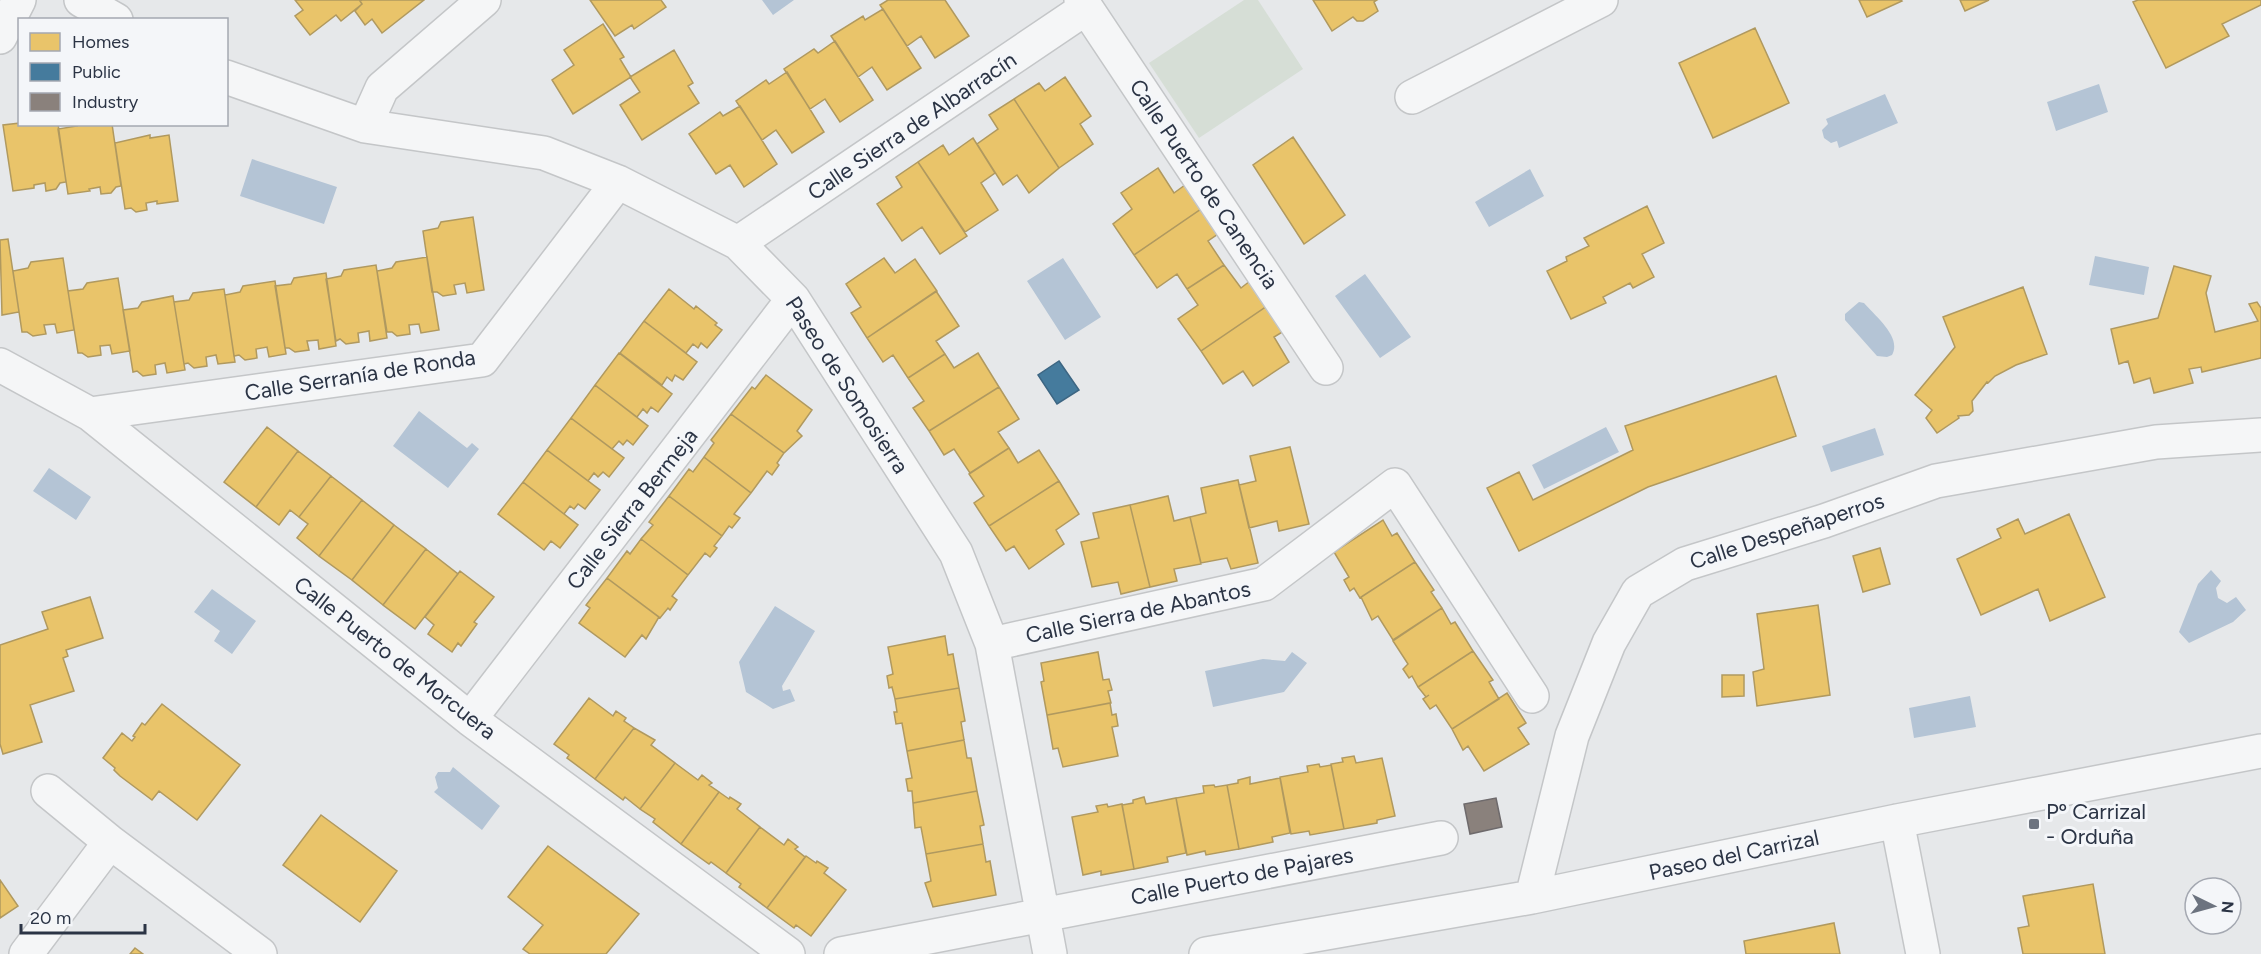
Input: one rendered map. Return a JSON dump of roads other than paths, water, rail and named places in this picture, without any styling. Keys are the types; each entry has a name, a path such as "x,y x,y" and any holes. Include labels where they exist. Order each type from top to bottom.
{"street":[{"path":"0,37 19,0"},
{"path":"81,0 112,18"},
{"path":"365,126 382,88 484,0"},
{"path":"1412,97 1601,0"},
{"name":"Calle Sierra de Albarracín","path":"738,243 1084,4"},
{"name":"Calle Puerto de Canencia","path":"1084,4 1326,368"},
{"name":"Paseo de Somosierra","path":"228,78 365,126 544,153 618,182 738,243 793,299 956,553 992,644 1050,954"},
{"name":"Calle Serranía de Ronda","path":"90,414 482,360 618,182"},
{"name":"Calle Sierra Bermeja","path":"470,720 793,299"},
{"name":"Calle Puerto de Morcuera","path":"0,365 90,414 470,720 788,954"},
{"name":"Calle Despeñaperros","path":"1532,897 1572,736 1609,643 1638,592 1685,564 1824,521 1936,481 2156,442 2261,435"},
{"name":"Calle Sierra de Abantos","path":"992,644 1264,584 1395,485 1532,696"},
{"name":"Paseo del Carrizal","path":"1206,954 1532,897 1897,821 2261,751"},
{"path":"48,791 110,842 260,954"},
{"path":"1897,821 1923,954"},
{"name":"Calle Puerto de Pajares","path":"1043,914 1441,838"},
{"path":"26,954 110,842"},
{"path":"841,954 1043,914"}],"water":[{"path":"762,0 794,0 773,15"},
{"path":"2099,84 2108,112 2056,131 2047,102"},
{"path":"1885,94 1898,123 1839,148 1837,141 1831,143 1824,138 1822,130 1828,124 1826,119"},
{"path":"252,159 337,187 324,224 240,196"},
{"path":"1530,169 1544,196 1489,227 1475,202"},
{"path":"2095,256 2149,267 2144,295 2089,285"},
{"path":"1063,258 1101,317 1065,340 1027,281"},
{"path":"1365,274 1411,337 1380,358 1335,296"},
{"path":"1859,302 1864,303 1891,334 1894,341 1892,355 1877,356 1845,320 1845,314"},
{"path":"419,411 467,448 472,443 479,449 448,488 393,446"},
{"path":"1606,427 1619,452 1544,489 1532,465"},
{"path":"1875,428 1884,455 1831,472 1822,446"},
{"path":"49,468 91,497 76,520 33,491"},
{"path":"2211,570 2221,581 2216,588 2218,598 2227,603 2236,597 2246,610 2233,622 2189,643 2179,632 2198,584"},
{"path":"212,589 256,621 232,654 214,641 220,631 194,612"},
{"path":"775,606 815,631 782,686 783,691 790,689 795,701 773,709 746,692 739,662"},
{"path":"1292,652 1307,663 1284,692 1213,707 1205,671 1263,659 1285,661"},
{"path":"1970,696 1976,727 1914,738 1909,708"},
{"path":"453,767 500,806 482,830 434,792 438,788 435,777 438,772 450,772"}],"place":[{"name":"Pº Carrizal - Orduña","path":"2034,824"}]}
